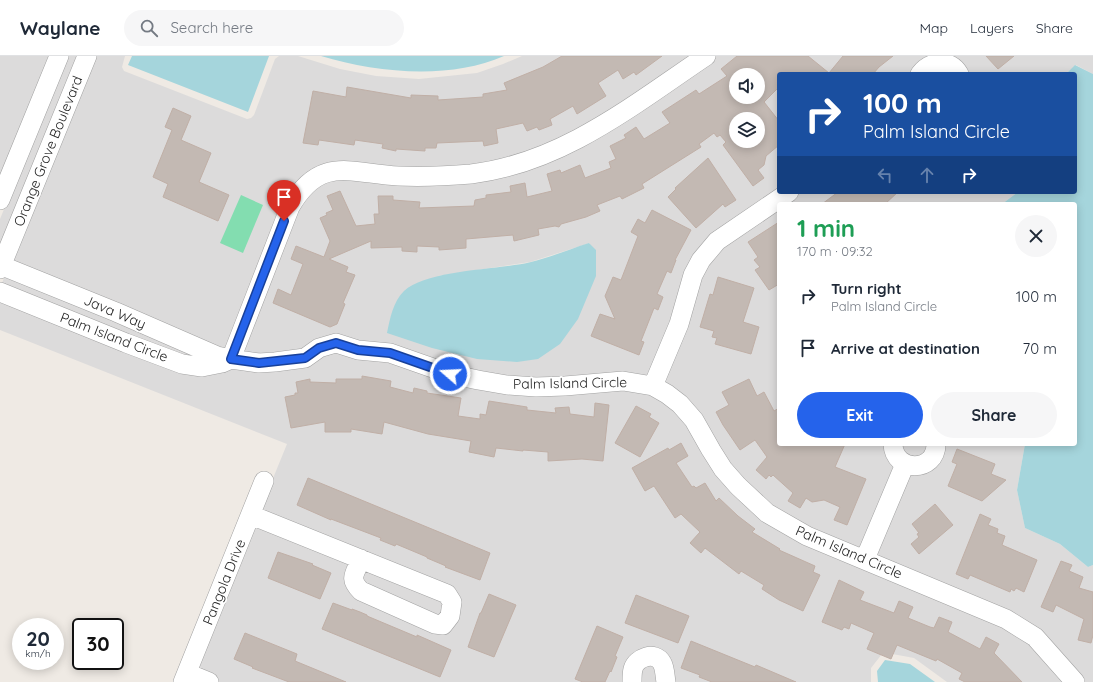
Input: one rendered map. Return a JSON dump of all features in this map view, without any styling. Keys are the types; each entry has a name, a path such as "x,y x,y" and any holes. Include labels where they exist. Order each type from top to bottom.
{"street":[{"name":"Orange Grove Boulevard","path":"0,200 59,56"},
{"name":"Orange Grove Boulevard","path":"1,266 87,56"},
{"path":"231,359 290,207 298,193 311,180 328,172 346,169 398,176 432,177 478,172 528,161 565,146 594,131 706,56"},
{"path":"922,72 930,65 945,63 952,66 957,72"},
{"path":"653,386 679,324 693,275 701,260 717,241 786,194"},
{"name":"Java Way","path":"1,266 217,356 231,359"},
{"name":"Palm Island Circle","path":"0,292 182,364 202,367 222,363 231,359 259,363 305,358 319,348 336,343 358,350 390,353 450,374 507,385 536,387 564,386 623,380 653,386 668,394 680,404 694,420 710,450 723,469 754,502 767,513 807,536 1006,619 1035,637 1075,682"},
{"path":"893,446 895,453 904,464 911,466 918,466 931,459 936,446"},
{"path":"865,559 904,464"},
{"name":"Pangola Drive","path":"185,677 264,481"},
{"path":"251,515 361,559 447,594 452,602 450,616 443,625 436,624 361,591 354,584 353,577 361,559"},
{"path":"632,682 633,669 638,660 644,657 658,659 662,664 666,682"},
{"path":"185,677 209,682"}],"shaded area":[{"path":"0,56 51,56 0,179"},
{"path":"67,56 79,56 0,248 0,219"},
{"path":"95,56 125,56 122,67 124,71 247,119 254,115 275,59 279,56 298,56 340,69 376,76 419,79 477,73 522,56 1093,56 1093,74 1076,65 1068,72 777,72 777,194 1015,194 1005,202 777,202 777,446 1025,446 1017,490 1025,528 1060,544 1088,567 1093,565 1093,682 947,682 914,658 887,653 882,654 871,668 871,682 190,682 287,444 0,330 0,288","holes":["590,243 517,362 438,276 530,262"]}],"green space":[{"path":"241,195 263,205 243,253 220,243"}],"water":[{"path":"132,56 269,56 248,112 128,65"},
{"path":"321,56 504,56 483,64 460,69 413,71 366,67"},
{"path":"1075,65 1093,74 1093,565 1088,567 1060,544 1025,528 1017,490 1025,446 1077,446 1077,202 1005,202 1015,194 1077,194 1077,72 1068,72"},
{"path":"589,243 596,250 596,276 578,319 560,344 538,359 517,362 477,359 432,348 387,333 397,300 404,291 415,284 429,278 446,274 531,262"},
{"path":"885,660 910,664 935,682 878,682 877,671"}],"building":[{"path":"562,56 662,56 636,75 634,72 623,79 618,70 598,83 606,96 577,114 573,106 550,119 552,125 539,130 537,127 527,131 523,123 496,129 498,143 484,146 483,141 437,143 436,148 425,148 425,151 396,149 396,151 382,148 383,144 355,140 354,145 319,140 318,145 303,143 313,91 346,97 347,87 411,98 411,95 438,96 438,100 483,97 483,94 507,90 504,83 543,67"},
{"path":"737,56 808,56 828,72 777,72 777,89 765,101 765,68 729,68 729,104 765,103 777,118 777,147 766,156 764,165 758,170 764,178 753,186 723,145 726,142 720,135 717,137 714,133 699,144 701,147 642,184 644,188 622,199 620,196 597,205 600,211 586,217 561,224 559,227 555,226 538,229 539,235 514,241 513,235 466,239 466,248 439,250 439,247 417,246 417,252 402,251 402,247 371,248 371,241 329,259 348,267 346,272 355,275 343,303 345,304 337,324 330,327 273,303 278,289 291,295 303,264 291,259 296,246 324,257 330,241 320,218 333,210 327,196 340,191 356,226 375,224 374,214 379,214 378,196 393,196 393,200 420,202 419,208 474,206 475,200 486,198 486,195 511,192 510,186 525,183 527,197 552,191 547,174 560,170 561,173 580,165 585,178 611,168 609,162 616,159 610,146 626,138 624,135 636,127 644,139 670,123 662,112 696,90 699,94 727,76 721,69"},
{"path":"843,56 893,56 875,72 830,72"},
{"path":"986,56 1014,56 998,69"},
{"path":"173,108 191,116 181,140 211,153 199,182 229,195 218,221 163,197 168,184 153,177 172,130 165,127"},
{"path":"708,158 736,200 725,207 723,204 696,228 668,197 676,189 675,188"},
{"path":"835,194 896,194 887,202 825,202"},
{"path":"652,210 691,230 675,260 671,273 667,271 657,294 663,297 658,310 654,308 641,341 644,342 639,355 591,336 600,314 615,319 605,296 613,277 621,280 638,236 631,232 638,219 645,223"},
{"path":"777,223 777,285 769,290 755,270 760,267 754,260 758,257 748,242"},
{"path":"718,277 754,288 743,322 759,327 751,354 715,344 717,338 712,337 714,331 700,327 710,294 713,295"},
{"path":"362,376 391,381 390,387 413,393 414,388 427,391 427,393 461,398 458,416 480,419 480,414 486,415 489,401 527,407 527,410 556,413 555,408 569,407 570,414 594,417 595,403 609,405 603,461 582,459 548,461 548,452 496,448 494,457 469,452 471,441 428,434 384,422 382,434 351,429 351,432 325,432 325,422 291,428 285,397 298,393 296,382 310,379 310,382 336,383 336,379 362,379"},
{"path":"749,379 757,396 764,392 774,411 777,409 777,446 844,446 835,467 866,479 847,525 834,520 840,507 824,500 812,502 806,498 800,508 788,501 793,493 773,475 771,477 769,475 766,479 756,470 767,457 755,440 740,450 716,412 729,405 722,392"},
{"path":"636,406 651,414 649,417 659,423 640,457 615,443"},
{"path":"681,443 688,456 676,463 692,487 694,486 696,488 705,483 716,501 719,498 738,516 755,529 752,532 780,549 779,550 815,566 813,572 820,575 803,611 779,600 762,589 764,585 741,571 739,574 705,548 701,553 690,543 700,532 681,514 675,518 654,486 645,491 632,468 668,448 669,450"},
{"path":"957,449 995,464 991,474 1006,480 982,501 948,486 957,464 952,462"},
{"path":"308,478 490,553 480,580 445,567 446,566 396,544 395,546 380,540 381,538 331,520 297,505"},
{"path":"935,504 953,525 919,554 911,544 919,537 917,534 919,533 912,524"},
{"path":"980,514 991,519 988,525 998,529 997,533 1005,536 1002,545 1037,560 1024,592 1016,588 1014,591 1011,589 1010,592 970,575 968,579 956,574"},
{"path":"278,552 313,564 312,565 331,573 320,599 268,578"},
{"path":"1061,561 1072,565 1069,571 1083,577 1079,588 1093,592 1093,635 1091,643 1078,640 1084,619 1056,605 1053,612 1041,607"},
{"path":"839,580 864,592 860,600 894,613 899,601 913,607 908,618 930,627 934,628 939,617 952,622 948,632 980,649 986,637 999,644 994,653 1022,682 965,682 959,679 962,673 937,659 936,661 897,645 891,659 867,649 874,633 851,623 849,629 844,627 842,630 822,622"},
{"path":"489,594 516,605 494,657 468,647 480,613"},
{"path":"636,595 689,616 678,643 625,623"},
{"path":"333,603 360,612 451,650 440,677 322,629"},
{"path":"597,626 623,637 615,656 617,657 611,672 610,671 605,682 583,682 575,679"},
{"path":"245,633 297,654 295,661 346,682 289,682 252,668 253,667 234,659"},
{"path":"691,641 755,667 756,665 796,682 712,682 699,677 700,675 681,668"}],"route":[{"path":"284,221 231,359 259,363 305,358 319,348 336,343 358,350 390,353 450,374"}]}
